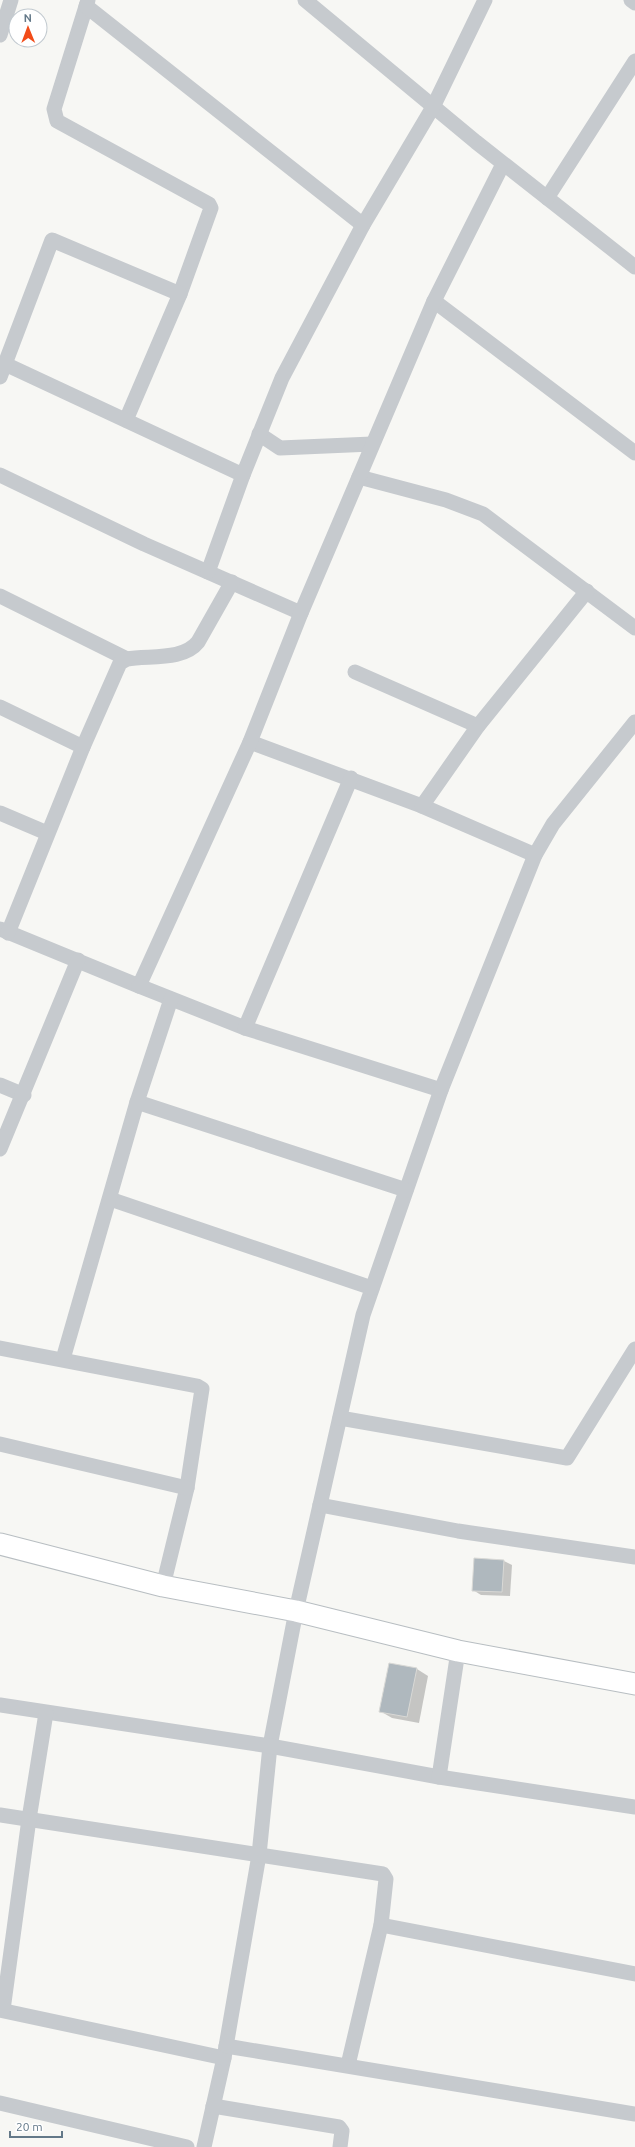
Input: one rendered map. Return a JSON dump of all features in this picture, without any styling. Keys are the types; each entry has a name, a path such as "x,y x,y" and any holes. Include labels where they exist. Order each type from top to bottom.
{"street":[{"path":"0,34 11,0"},
{"path":"305,0 503,164 635,267"},
{"path":"208,572 243,475 282,378 364,226 433,107 485,0"},
{"path":"631,0 635,3"},
{"path":"126,420 180,294 211,210 210,205 57,121 55,118 54,109 87,3 364,226"},
{"path":"547,198 635,61"},
{"path":"140,986 250,742 358,477 434,301 503,164"},
{"path":"180,294 52,240 3,370 126,420 243,475"},
{"path":"434,301 635,453"},
{"path":"259,434 280,448 372,444"},
{"path":"358,477 446,500 483,514 635,628"},
{"path":"2,481 302,613"},
{"path":"0,596 127,659 180,653 190,650 198,642 232,582"},
{"path":"422,806 478,726 587,591"},
{"path":"127,659 119,666 4,931 245,1028 441,1090"},
{"path":"354,672 478,726"},
{"path":"0,707 83,747"},
{"path":"204,2147 225,2052 259,1855 270,1746 296,1611 363,1315 441,1090 535,855 552,824 635,722"},
{"path":"250,742 351,778 422,806 535,855"},
{"path":"245,1028 351,778"},
{"path":"0,813 47,833"},
{"path":"0,1149 24,1095 78,960"},
{"path":"63,1359 137,1102 171,999"},
{"path":"0,1085 24,1095"},
{"path":"137,1102 406,1190"},
{"path":"110,1199 372,1288"},
{"path":"0,1348 197,1386 202,1389 187,1488 163,1586"},
{"path":"340,1418 567,1458 635,1349"},
{"path":"0,1444 187,1488"},
{"path":"320,1506 458,1531 635,1557"},
{"path":"0,1544 163,1586 296,1611 458,1651 635,1684"},
{"path":"439,1777 458,1651"},
{"path":"0,1705 270,1746 439,1777 635,1807"},
{"path":"46,1713 29,1819 2,2010 225,2052 348,2065 635,2114"},
{"path":"0,1815 383,1874 386,1879 380,1925 348,2065"},
{"path":"380,1925 635,1974"},
{"path":"0,2103 186,2147"},
{"path":"213,2106 339,2127 342,2132 340,2147"}],"building":[{"path":"474,1558 504,1560 502,1592 472,1591"},
{"path":"389,1663 417,1668 407,1717 379,1712"}]}
